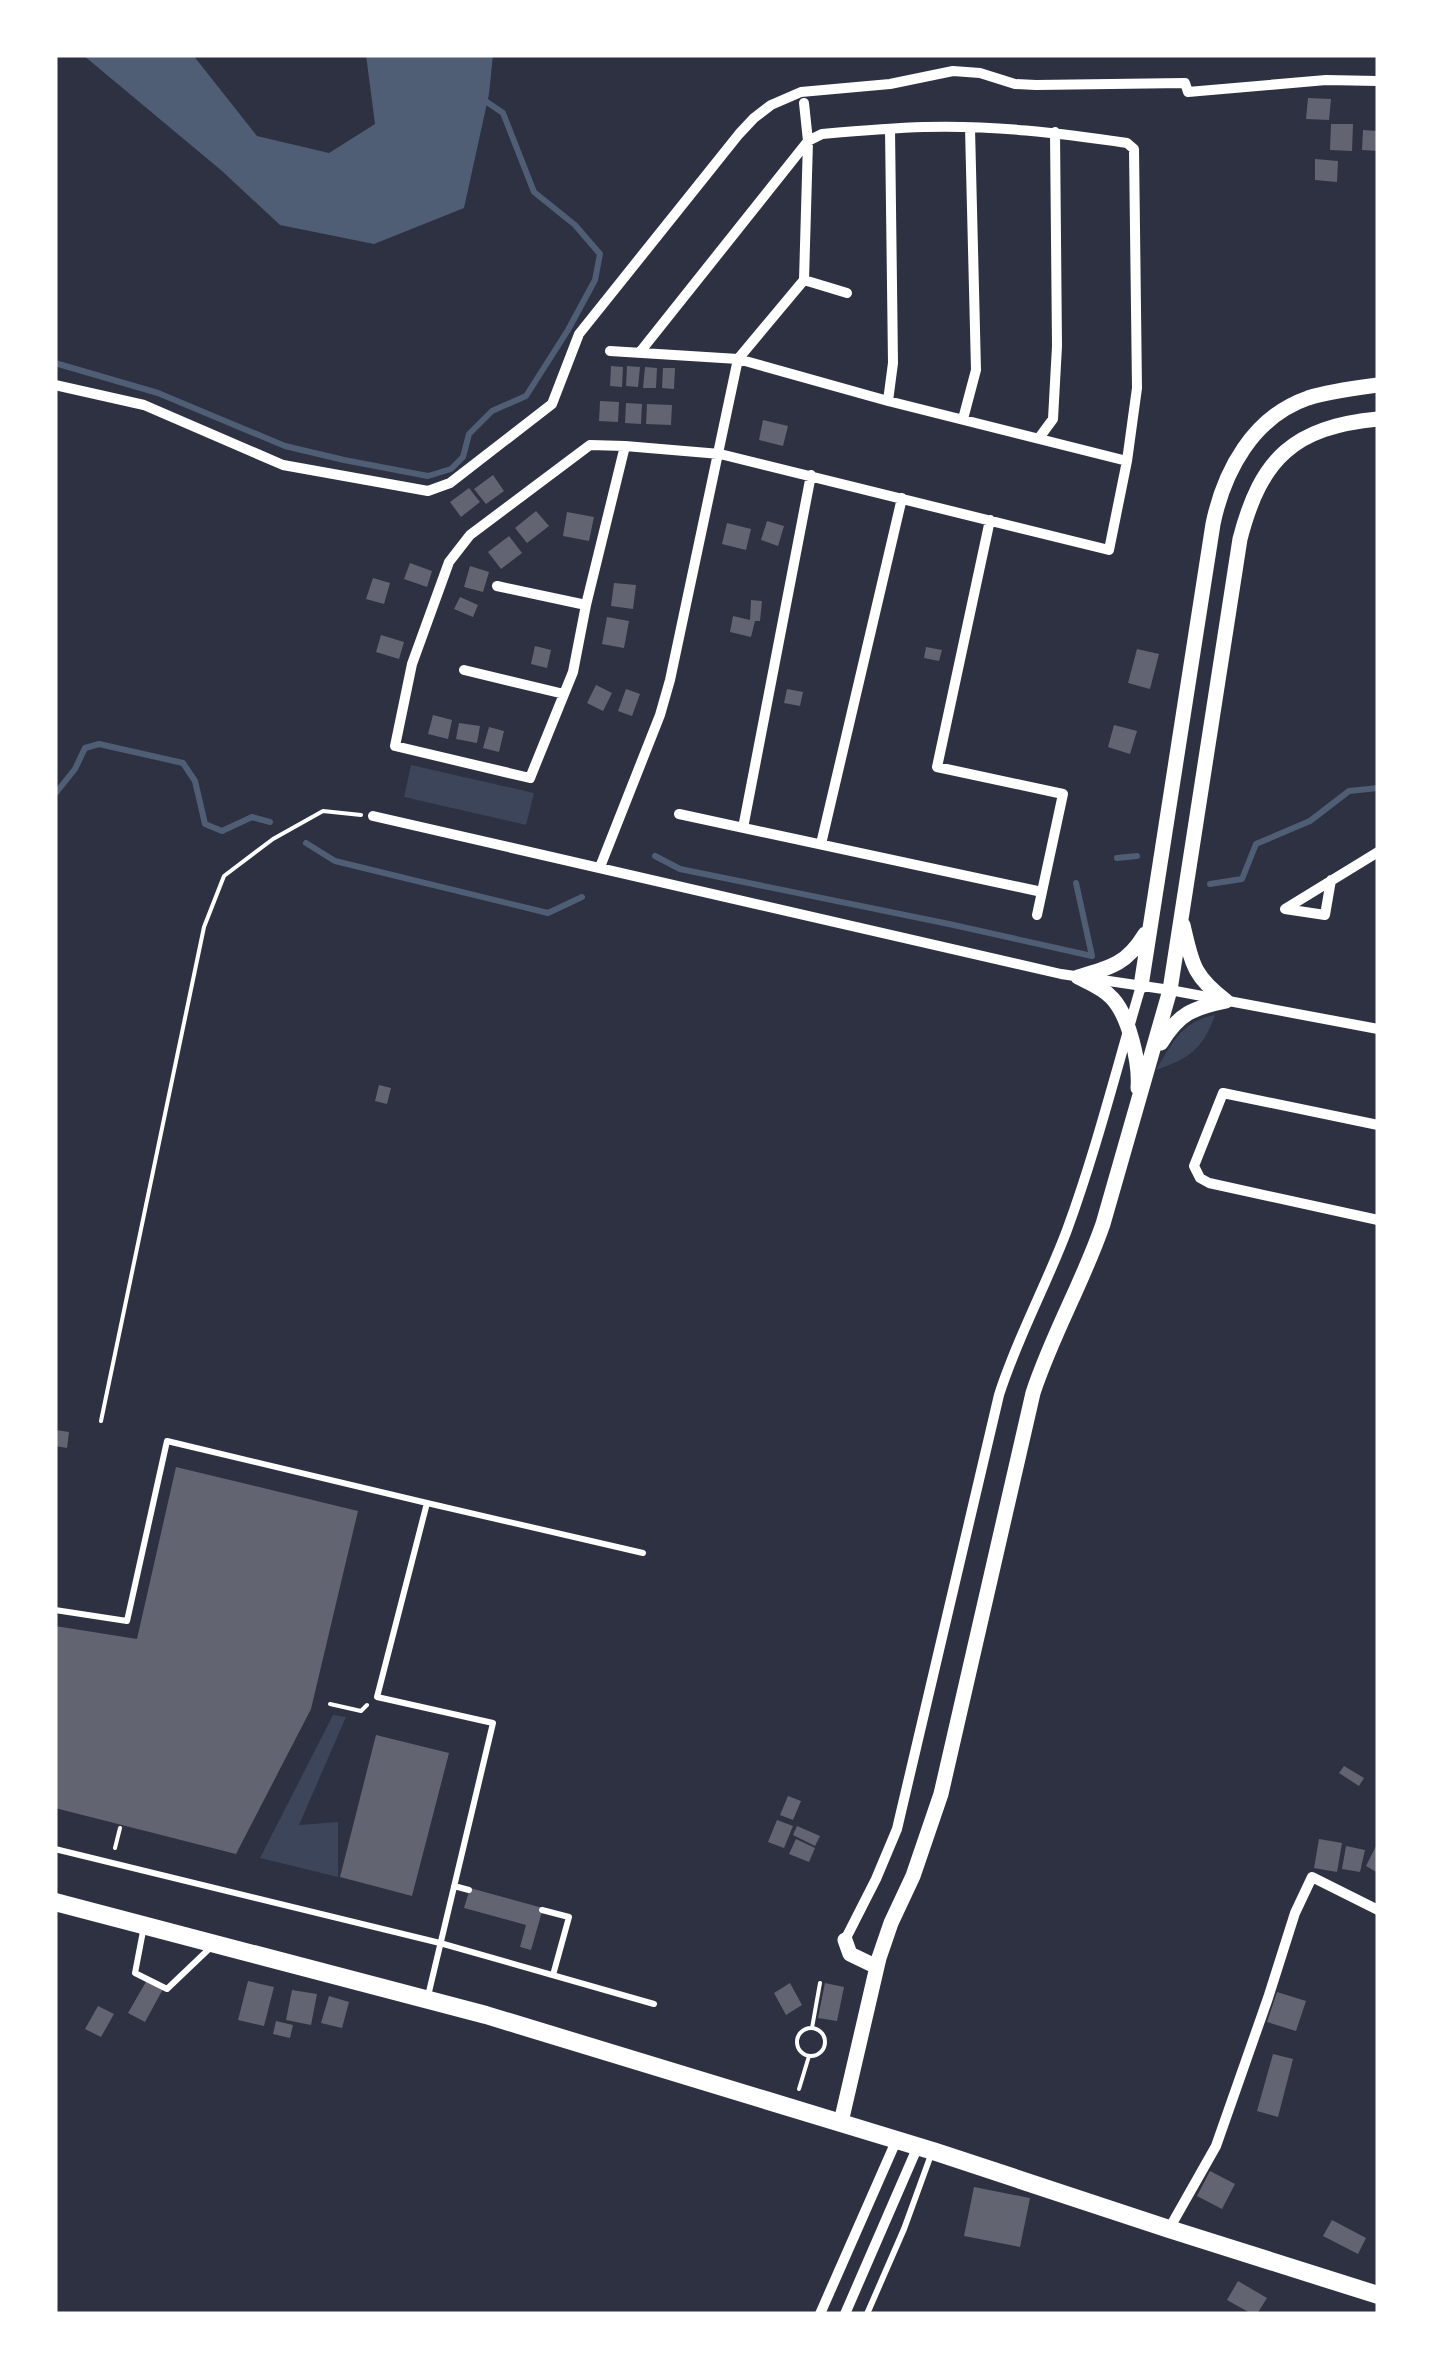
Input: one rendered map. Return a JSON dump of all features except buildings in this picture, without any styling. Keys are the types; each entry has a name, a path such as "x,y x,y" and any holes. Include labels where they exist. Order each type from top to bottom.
{"main road":[{"path":"55,1902 428,1998 897,2139 1378,2294"}],"street":[{"path":"55,384 144,406 283,465 428,491 450,484 552,404 579,334 739,134 770,105 802,92 890,84 954,71 980,73 1015,84 1185,84 1188,92 1326,80 1378,81"},
{"path":"600,867 670,680 738,359 804,280 808,141 804,102"},
{"path":"625,446 572,672 530,778 395,746 412,664 449,562 470,536 590,445 625,446 720,454 1109,550 1137,388 1134,148 1127,143 1055,132 970,128 925,126 822,134 808,141 640,352"},
{"path":"963,420 976,370 970,128"},
{"path":"888,401 893,363 890,129"},
{"path":"1039,438 1053,419 1057,346 1055,132"},
{"path":"804,280 847,293"},
{"path":"610,351 738,359 1126,461"},
{"path":"877,1968 850,1954 845,1940 897,1829 999,1395 1018,1340 1076,1205 1142,986 1217,501 1229,470 1245,446 1285,409 1309,398 1378,385"},
{"path":"841,2122 877,1968 941,1794 1033,1393 1093,1253 1170,990 1240,538 1255,491 1268,470 1303,439 1326,428 1378,419"},
{"path":"743,828 811,475"},
{"path":"821,844 902,498"},
{"path":"990,520 937,766 1063,794 1037,915"},
{"path":"497,586 586,605"},
{"path":"464,670 564,694"},
{"path":"678,814 1042,892"},
{"path":"373,816 1078,977 1378,1029"},
{"path":"1332,880 1325,915 1284,909 1378,852"},
{"path":"1181,918 1200,978 1226,1001"},
{"path":"1078,977 1124,961 1150,927"},
{"path":"1078,977 1110,995 1125,1015 1138,1079 1135,1111"},
{"path":"1149,1064 1178,1019 1191,1010 1226,1001"},
{"path":"1378,1125 1223,1093 1194,1166 1200,1178 1209,1183 1378,1220"},
{"path":"1169,2229 1216,2146 1294,1913 1312,1876 1378,1910"},
{"path":"820,2314 897,2139"},
{"path":"845,2314 925,2148"}],"lane":[{"path":"55,1610 127,1622 167,1441 643,1554"},
{"path":"427,1503 377,1696 493,1723 428,1998"},
{"path":"55,1849 440,1943 654,2004"},
{"path":"454,1886 469,1890"},
{"path":"542,1910 569,1917 553,1975"},
{"path":"144,1925 136,1973 167,1989 216,1943"},
{"path":"867,2314 904,2229 925,2148"}],"path":[{"path":"101,1421 204,927 224,876 273,838 324,812 373,816"},
{"path":"330,1704 361,1711 377,1696"},
{"path":"111,1863 120,1828"},
{"path":"812,2028 820,1983"},
{"path":"812,2028 824,2035 825,2044 821,2052 809,2056 798,2047 798,2038 803,2030 812,2028"},
{"path":"794,2108 809,2056"}],"shaded area":[{"path":"83,55 193,55 257,136 329,153 375,124 366,55 493,55 489,94 464,208 374,244 280,225"},
{"path":"411,765 534,793 526,825 404,797"},
{"path":"1215,1015 1194,1051 1156,1070 1186,1028"},
{"path":"333,1715 346,1717 299,1825 338,1822 338,1877 260,1858"}],"waterway":[{"path":"55,363 158,393 285,446 428,476 451,469 463,457 469,434 492,411 526,396 595,280 600,254 575,225 534,192 503,113 481,98"},
{"path":"55,794 75,769 85,748 99,744 183,763 195,781 205,824 222,831 252,817 270,822"},
{"path":"1210,884 1242,879 1256,844 1310,821 1349,791 1378,788"},
{"path":"306,843 335,861 548,913 582,897"},
{"path":"655,856 680,869 1092,956 1076,883"},
{"path":"1117,858 1137,856"}]}
